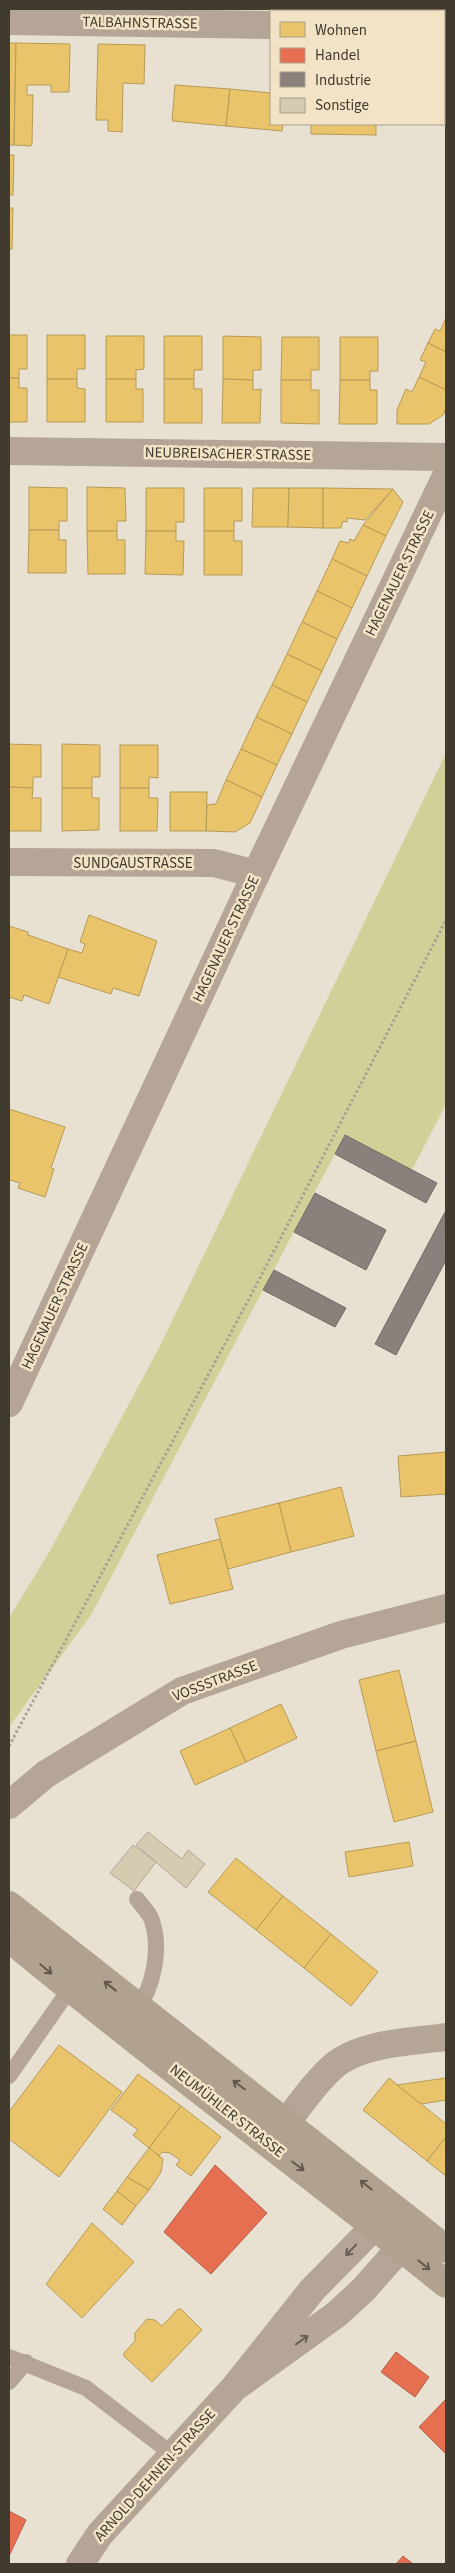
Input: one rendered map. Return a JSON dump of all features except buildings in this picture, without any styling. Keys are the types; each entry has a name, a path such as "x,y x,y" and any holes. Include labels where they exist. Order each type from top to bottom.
{"main road":[{"name":"NEUMÜHLER STRASSE","path":"9,1905 446,2249"},
{"name":"NEUMÜHLER STRASSE","path":"9,1938 120,2029 375,2226 446,2284"}],"street":[{"name":"TALBAHNSTRASSE","path":"9,21 228,17 270,25"},
{"name":"NEUBREISACHER STRASSE","path":"9,450 446,457"},
{"name":"HAGENAUER STRASSE","path":"9,1403 256,874 446,476"},
{"name":"SUNDGAUSTRASSE","path":"9,862 214,863 256,874"},
{"name":"VOSSSTRASSE","path":"9,1805 46,1774 182,1691 341,1635 446,1608"},
{"path":"270,2144 314,2086 340,2060 372,2047 446,2037"},
{"path":"401,2247 406,2229 404,2216"},
{"name":"ARNOLD-DEHNEN-STRASSE","path":"80,2564 100,2534 234,2388 312,2290 375,2226 387,2219 404,2216"},
{"name":"ARNOLD-DEHNEN-STRASSE","path":"234,2388 337,2314 363,2290 401,2247"}],"lane":[{"path":"120,2029 138,2008 156,1961 156,1938 150,1917 137,1899"},
{"path":"9,2076 86,1967"},
{"path":"9,2356 86,2388 172,2454"},
{"path":"9,2382 26,2362"}],"path":[{"path":"9,1746 246,1305 446,920"}],"green space":[{"path":"446,753 446,1104 412,1170 345,1135 91,1615 9,1727 9,1618 51,1549 159,1348"}],"tram line":[{"path":"9,1918 282,2129 446,2262"},
{"path":"9,1930 446,2273"}]}
